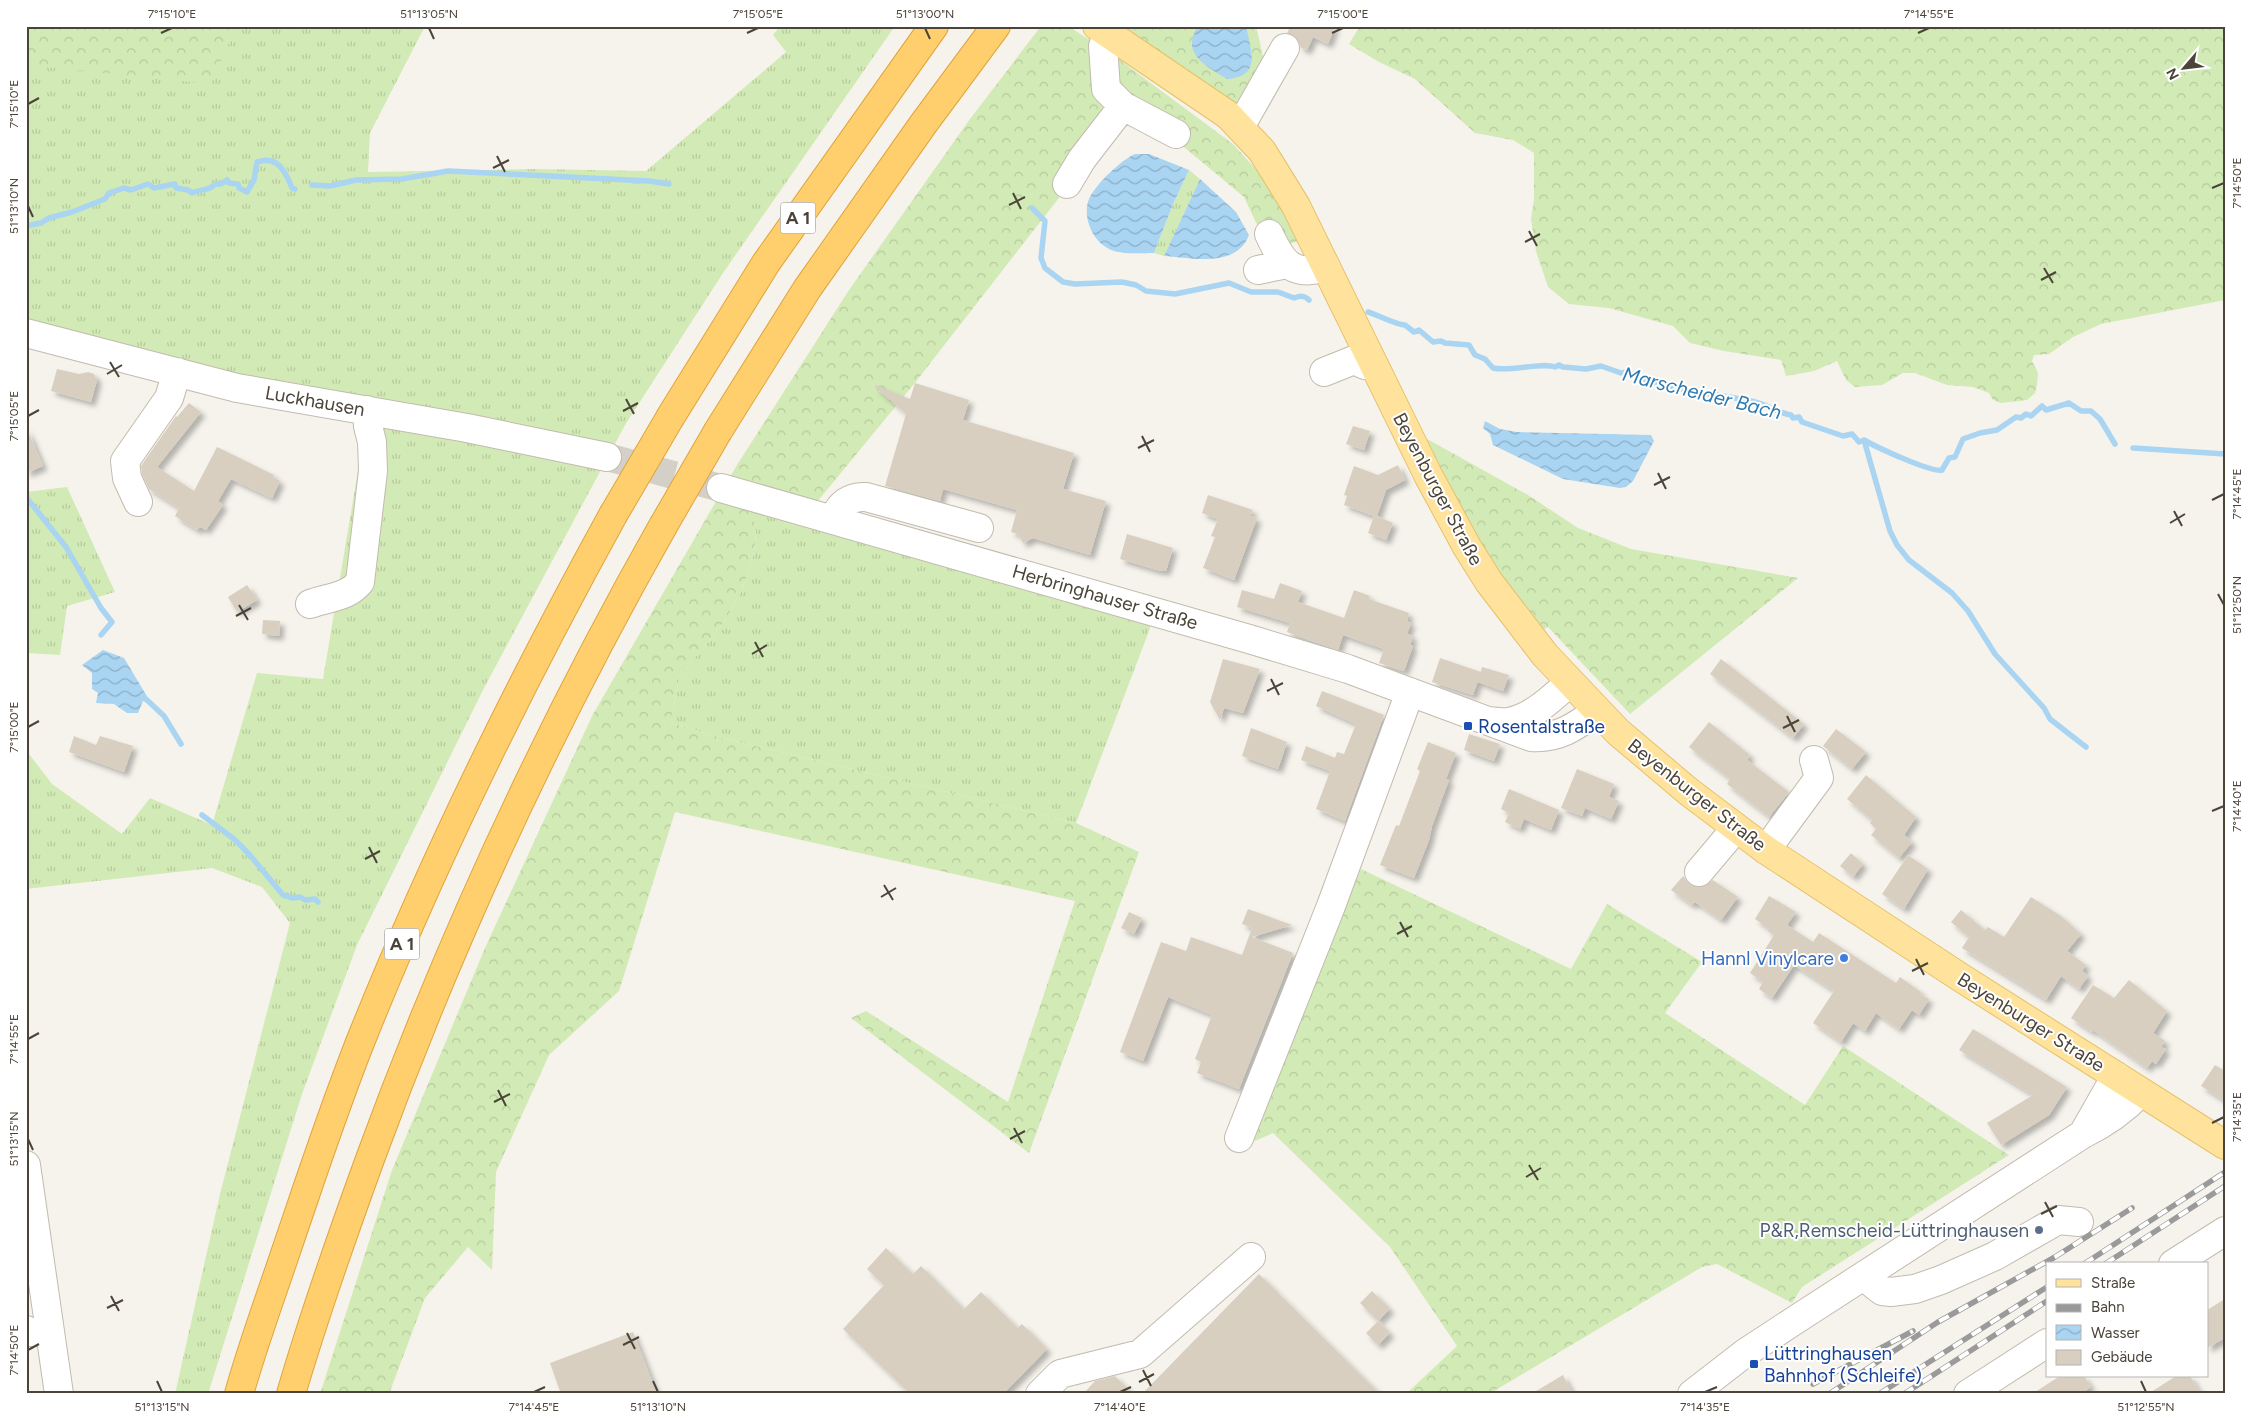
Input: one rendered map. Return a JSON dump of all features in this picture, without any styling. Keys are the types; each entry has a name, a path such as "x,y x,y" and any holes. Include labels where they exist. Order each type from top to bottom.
{"highway":[{"name":"A 1","path":"240,1394 305,1196 368,1022 428,884 490,752 572,588 671,416 766,263 934,26"},
{"name":"A 1","path":"291,1394 350,1214 404,1068 468,914 535,766 624,595 718,431 807,289 991,33"}],"main road":[{"name":"Beyenburger Straße","path":"1103,30 1209,101 1240,127 1262,151 1277,172 1428,475 1467,547 1495,590 1545,655 1597,711 1652,762 1766,850 2140,1092 2222,1139"}],"street":[{"path":"1067,184 1082,159 1109,98 1103,30"},
{"path":"1240,127 1285,48"},
{"path":"1109,98 1176,134"},
{"path":"1269,234 1287,264"},
{"path":"1258,270 1287,264 1310,272 1326,267"},
{"name":"Luckhausen","path":"26,333 237,388 542,442 607,457"},
{"path":"1324,372 1354,360 1365,365 1374,366"},
{"path":"138,502 127,478 125,462 169,398 177,372"},
{"path":"310,604 327,598 346,595 360,582 373,471 372,442 367,410"},
{"name":"Herbringhauser Straße","path":"721,488 1224,631 1348,670 1518,734 1546,738 1571,729 1597,711"},
{"path":"834,519 837,511 845,502 858,496 979,528"},
{"name":"Herbringhauser Straße","path":"1483,721 1508,722 1525,715 1541,707 1569,682"},
{"path":"1239,1138 1331,906 1410,692"},
{"path":"1766,850 1820,778 1814,760"},
{"path":"1699,872 1736,828"},
{"path":"2084,1134 2116,1076"},
{"path":"1692,1394 1745,1353 2084,1134 2113,1118 2140,1092"},
{"path":"26,1165 38,1331 59,1394"},
{"path":"1866,1274 1873,1284 1882,1291 1891,1292 1916,1289 1928,1286 1995,1256 2058,1220 2079,1222"},
{"path":"2176,1262 2225,1231"},
{"path":"1040,1394 1060,1374 1140,1354 1251,1257"},
{"path":"1984,1389 2046,1344"}],"green space":[{"path":"26,26 236,26 211,84 26,65"},
{"path":"236,26 425,26 370,133 368,172 535,169 646,171 786,52 773,35 780,26 895,26 723,273 625,425 484,688 357,945 302,1094 208,1394 175,1394 220,1194 290,923 262,887 212,868 26,889 26,750 52,784 122,834 150,798 212,825 257,673 323,679 367,417 26,341 26,64 211,82"},
{"path":"1041,26 1068,26 1113,55 1233,144 1273,188 1299,241 1269,250 1244,197 1132,104 914,384 817,502 751,506 756,533 754,552 742,590 724,622 679,677 671,723 722,738 1076,823 1139,852 1029,1153 851,1018 866,1011 1008,1102 1075,901 675,812 619,991 549,1055 496,1172 492,1270 468,1247 425,1298 389,1394 320,1394 392,1170 485,948 592,716 737,465 849,290 970,119"},
{"path":"1126,26 1256,26 1264,60 1235,108 1131,33"},
{"path":"1360,26 2225,26 2225,300 2101,324 2073,337 2049,354 2034,355 2032,361 2038,373 2037,385 2035,393 2027,400 2001,403 1993,400 1989,393 1973,387 1947,385 1915,373 1903,373 1882,385 1855,387 1846,380 1837,361 1814,371 1786,376 1781,360 1724,351 1690,343 1673,326 1609,308 1569,304 1548,287 1536,251 1531,219 1534,199 1534,153 1513,140 1475,133 1415,79 1379,62 1349,44"},
{"path":"1189,170 1200,179 1164,256 1154,253 1173,204"},
{"path":"1420,435 1528,495 1578,528 1631,549 1798,578 1630,714 1548,627 1543,630 1500,578"},
{"path":"67,487 115,592 67,606 60,655 26,653 26,492"},
{"path":"750,505 1152,623 1076,823 722,738 671,723 679,677 724,622 742,590 754,552 756,533"},
{"path":"1361,869 1571,969 1607,904 1702,962 1665,1013 1805,1105 1843,1046 2009,1155 1802,1287 1792,1303 1717,1264 1702,1267 1489,1394 1406,1394 1457,1346 1390,1247 1273,1133 1255,1141 1251,1134"}],"water":[{"path":"1198,26 1246,26 1252,61 1250,68 1238,77 1227,79 1204,64 1194,52 1192,44 1193,36"},
{"path":"1135,154 1149,154 1189,170 1173,204 1154,253 1125,253 1109,249 1093,234 1088,220 1087,206 1092,193 1116,167"},
{"path":"1200,179 1236,212 1249,235 1243,245 1235,252 1224,257 1200,259 1164,256"},
{"path":"1485,421 1500,429 1517,432 1651,435 1654,441 1633,481 1626,487 1620,488 1563,479 1493,445 1490,434 1483,428"},
{"path":"103,650 124,658 148,698 146,702 143,701 138,713 127,713 114,704 96,703 98,693 92,689 92,673 82,665"}],"building":[{"path":"1287,26 1335,26 1328,44 1313,37 1307,50 1301,48 1298,40 1287,33 1290,27"},
{"path":"57,369 79,374 88,372 94,374 97,380 91,402 51,391"},
{"path":"915,383 969,400 963,420 1074,453 1063,489 1106,501 1090,555 1033,538 1023,543 1018,534 1011,532 1017,510 943,489 940,501 885,486 906,414 875,385 910,399"},
{"path":"189,403 201,412 157,467 194,491 217,447 274,475 273,477 280,481 272,498 231,479 218,501 223,505 206,530 200,527 197,530 175,516 179,508 149,489 142,474 141,466 176,416"},
{"path":"1353,426 1370,431 1364,450 1346,444"},
{"path":"26,427 43,466 26,473"},
{"path":"1398,465 1405,480 1386,490 1377,516 1393,523 1386,540 1368,533 1374,516 1344,505 1347,496 1344,495 1354,466 1378,475"},
{"path":"1208,495 1253,510 1250,516 1257,518 1234,580 1203,568 1215,537 1211,536 1218,519 1202,513"},
{"path":"1127,534 1173,548 1166,571 1120,559"},
{"path":"1280,583 1302,591 1298,602 1344,618 1354,590 1370,596 1369,599 1409,613 1407,621 1411,623 1407,634 1413,636 1410,645 1413,646 1404,671 1379,663 1384,649 1343,635 1338,650 1287,632 1290,623 1237,607 1242,590 1274,599"},
{"path":"247,585 257,600 237,612 228,597"},
{"path":"263,620 280,621 279,636 262,634"},
{"path":"1440,658 1481,672 1473,695 1432,682"},
{"path":"1223,659 1260,669 1243,713 1224,708 1220,720 1210,702"},
{"path":"1721,659 1804,724 1793,738 1710,674"},
{"path":"1482,667 1509,675 1503,691 1478,682"},
{"path":"1322,691 1384,715 1345,821 1316,809 1330,771 1301,760 1306,746 1335,758 1337,752 1344,754 1356,724 1316,706"},
{"path":"1709,722 1750,755 1747,760 1789,792 1769,817 1727,784 1730,779 1689,747"},
{"path":"1251,728 1287,742 1278,769 1242,756"},
{"path":"1836,729 1866,752 1852,769 1823,746"},
{"path":"1469,734 1500,744 1494,761 1464,750"},
{"path":"74,736 96,745 100,736 133,746 124,772 69,752"},
{"path":"1428,742 1456,753 1446,779 1449,780 1432,826 1429,840 1414,878 1380,865 1396,825 1399,826 1420,771 1417,769"},
{"path":"1577,769 1614,784 1609,797 1619,801 1611,819 1585,808 1582,816 1561,808"},
{"path":"1866,775 1916,817 1904,835 1912,842 1899,858 1871,835 1876,829 1870,823 1872,820 1847,799"},
{"path":"1509,789 1559,810 1551,830 1524,819 1520,829 1505,822 1509,813 1501,809"},
{"path":"1851,853 1863,864 1853,877 1840,866"},
{"path":"1908,855 1928,869 1904,909 1882,894"},
{"path":"1683,876 1689,884 1697,887 1705,886 1713,880 1738,897 1721,920 1695,902 1692,905 1671,890"},
{"path":"1769,896 1796,912 1787,925 1813,942 1819,933 1896,983 1900,977 1921,992 1920,994 1929,999 1919,1015 1912,1010 1899,1029 1876,1013 1865,1031 1853,1023 1841,1042 1813,1023 1834,991 1794,965 1772,998 1759,989 1763,982 1750,973 1774,935 1755,919"},
{"path":"2031,897 2061,916 2081,934 2067,951 2086,965 2082,971 2088,976 2079,989 2061,976 2046,1000 1962,948 1969,937 1951,922 1961,910 1985,930 1988,927 2004,937"},
{"path":"1248,909 1292,925 1252,937 1293,953 1239,1089 1197,1073 1201,1062 1195,1059 1212,1015 1168,997 1143,1061 1120,1052 1161,942 1186,951 1191,937 1242,955 1252,928 1242,924"},
{"path":"1129,912 1142,918 1134,934 1121,928"},
{"path":"2129,980 2167,1011 2153,1033 2165,1041 2161,1047 2166,1049 2156,1064 2152,1061 2147,1068 2093,1030 2092,1032 2071,1018 2093,985 2114,998"},
{"path":"1973,1029 2067,1087 2049,1115 2001,1145 1987,1123 2033,1095 1959,1050"},
{"path":"2215,1065 2225,1071 2225,1101 2201,1086"},
{"path":"886,1248 913,1274 921,1266 964,1309 981,1292 1018,1328 1022,1324 1047,1349 1003,1394 910,1394 843,1329 884,1285 867,1269"},
{"path":"1259,1274 1380,1394 1142,1394"},
{"path":"1372,1291 1390,1309 1378,1321 1360,1303"},
{"path":"2225,1299 2225,1338 2208,1347 2208,1309"},
{"path":"1378,1321 1390,1333 1378,1345 1366,1333"},
{"path":"633,1332 657,1394 561,1394 550,1363"},
{"path":"1563,1375 1573,1394 1531,1394"},
{"path":"1115,1376 1133,1394 1083,1394 1095,1381"},
{"path":"2057,1378 2085,1378 2091,1387 2080,1394 2032,1394"},
{"path":"2173,1378 2191,1378 2201,1394 2148,1394"}],"waterway":[{"name":"Marscheider Bach","path":"26,226 41,223 49,218 72,212 105,199 109,193 124,188 131,190 148,184 154,188 175,184 176,188 188,190 192,193 210,188 215,184 221,184 227,180 229,183 238,184 239,188 247,192 254,180 257,162 264,160 280,166 292,188 295,189"},
{"name":"Marscheider Bach","path":"312,185 330,186 356,180 402,179 448,171 649,181 669,184"},
{"name":"Marscheider Bach","path":"1032,208 1045,221 1041,258 1045,268 1063,282 1075,284 1122,282 1136,285 1146,291 1175,294 1229,283 1251,292 1278,292 1294,298 1300,296 1309,300"},
{"name":"Marscheider Bach","path":"1368,312 1405,325 1414,332 1419,330 1433,342 1441,341 1469,345 1475,355 1485,359 1493,368 1555,367 1559,365 1586,369 1601,366 1621,373 1628,372 1643,379 1674,388 1760,403 1791,415 1793,418 1799,417 1802,422 1843,436 1852,434 1859,442 1864,440 1904,459 1936,470 1942,470 1949,458 1955,457 1963,439 1997,430 2016,417 2021,418 2026,414 2031,416 2042,406 2046,410 2069,403 2081,411 2091,411 2100,419 2115,444"},
{"path":"1864,440 1890,531 1897,545 1909,560 1952,593 1968,611 1995,654 2044,708 2050,719 2086,747"},
{"name":"Marscheider Bach","path":"2133,448 2225,454"},
{"path":"26,497 66,547 101,608 112,622 101,635"},
{"path":"147,700 164,716 181,744"},
{"path":"202,815 234,839 283,895 293,898 300,897 305,900 315,899 318,902"}],"tunnel":[{"path":"607,457 721,488"}],"railway":[{"path":"2087,1262 2225,1172"},
{"path":"2108,1262 2225,1186"},
{"path":"1829,1394 1938,1322 2055,1257 2132,1208"},
{"path":"1879,1394 2046,1288"},
{"path":"1904,1394 2046,1302"},
{"path":"1813,1384 1913,1331"}],"place":[{"name":"Rosentalstraße","path":"1468,726"},
{"name":"Hannl Vinylcare","path":"1844,958"},
{"name":"P&R,Remscheid-Lüttringhausen","path":"2039,1230"},
{"name":"Lüttringhausen Bahnhof (Schleife)","path":"1754,1364"}]}
